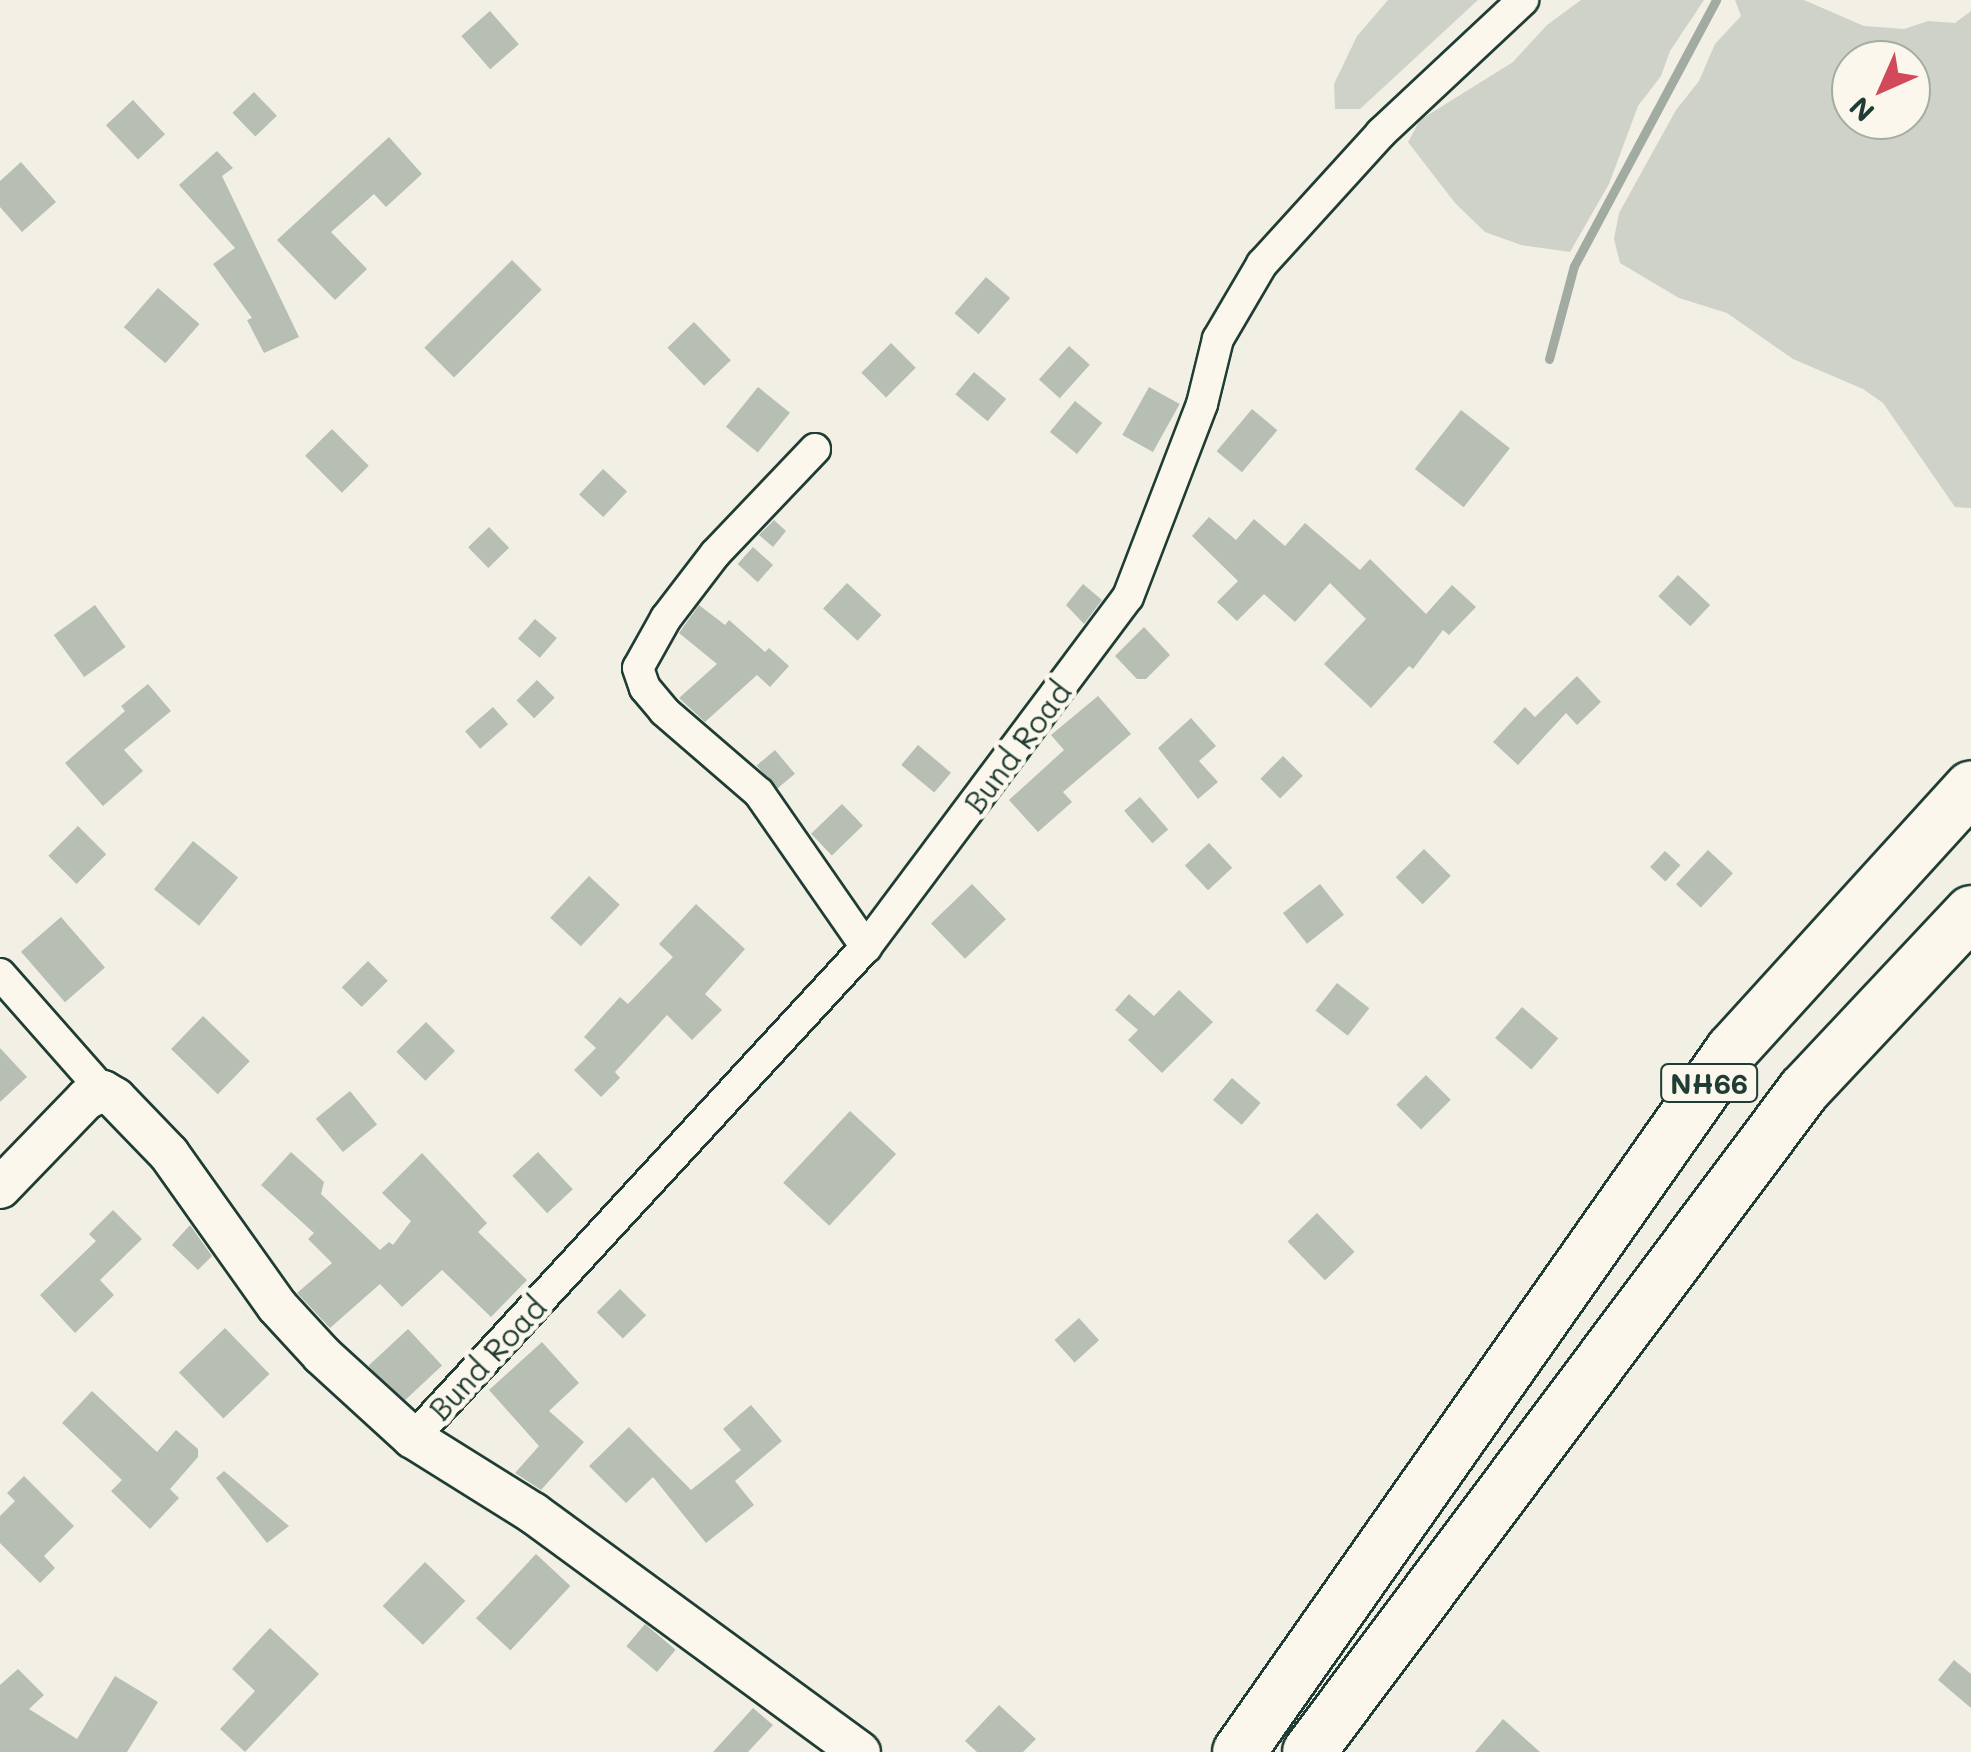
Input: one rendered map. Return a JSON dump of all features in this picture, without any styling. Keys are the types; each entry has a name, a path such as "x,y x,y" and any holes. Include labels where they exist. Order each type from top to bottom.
{"highway":[{"name":"NH66","path":"1239,1752 1732,1050 1971,787"},
{"name":"NH66","path":"1309,1752 1804,1090 1971,912"}],"main road":[{"path":"0,1188 70,1113 103,1090 169,1154 277,1306 322,1355 413,1438 533,1513 860,1752"}],"street":[{"name":"Bund Road","path":"413,1438 866,947 1128,597 1202,404 1218,339 1262,264 1381,133 1523,0"},
{"path":"815,448 714,554 666,618 638,668 645,688 664,711 759,792 866,947"},
{"path":"0,974 103,1090"}],"shaded area":[{"path":"1388,0 1478,0 1360,109 1335,109 1334,84 1357,36"},
{"path":"1581,0 1704,0 1670,51 1661,76 1638,106 1609,184 1570,252 1521,245 1485,232 1455,203 1408,142 1420,120 1513,62 1547,25"},
{"path":"1735,0 1804,0 1864,26 1904,29 1928,21 1955,23 1971,11 1971,508 1955,507 1883,403 1863,389 1793,359 1727,313 1679,298 1620,263 1614,239 1619,213 1676,110 1699,81 1715,44 1741,16"}],"building":[{"path":"490,11 519,44 490,69 461,36"},
{"path":"254,92 277,116 255,137 232,113"},
{"path":"133,100 165,134 138,160 106,125"},
{"path":"389,137 422,174 386,207 374,194 331,232 367,269 335,300 277,240"},
{"path":"217,151 233,168 222,176 299,337 264,353 247,320 252,318 213,264 235,248 179,185"},
{"path":"21,162 56,202 22,232 0,207 0,181"},
{"path":"512,260 542,290 454,377 424,348"},
{"path":"986,277 1010,298 979,334 955,313"},
{"path":"158,288 200,324 165,363 124,327"},
{"path":"694,322 731,360 704,386 667,348"},
{"path":"891,343 916,368 886,397 861,373"},
{"path":"1069,346 1090,365 1060,398 1039,379"},
{"path":"974,372 1006,399 988,421 955,394"},
{"path":"758,387 790,413 758,452 726,427"},
{"path":"1149,387 1180,404 1153,452 1122,435"},
{"path":"1075,401 1102,423 1077,454 1050,432"},
{"path":"1252,409 1277,430 1242,472 1217,451"},
{"path":"1461,410 1510,448 1464,507 1415,469"},
{"path":"332,429 369,466 342,493 305,456"},
{"path":"603,469 627,492 603,517 579,495"},
{"path":"1209,517 1236,540 1254,519 1285,546 1305,523 1360,570 1370,559 1426,614 1452,585 1476,607 1449,635 1443,630 1413,669 1409,666 1371,708 1324,664 1366,619 1330,583 1295,622 1264,594 1237,621 1217,602 1238,581 1192,536"},
{"path":"774,520 786,531 773,547 759,535"},
{"path":"489,527 509,548 488,568 468,547"},
{"path":"753,547 773,565 758,582 738,564"},
{"path":"1678,575 1710,605 1690,626 1658,596"},
{"path":"847,583 881,615 858,641 823,609"},
{"path":"1083,584 1102,600 1084,624 1066,605"},
{"path":"95,605 126,647 84,677 54,635"},
{"path":"699,605 725,625 729,620 765,652 769,648 789,666 770,687 757,675 705,722 679,698 717,664 679,633"},
{"path":"535,619 557,638 540,658 518,639"},
{"path":"1144,627 1170,655 1146,679 1137,679 1115,656"},
{"path":"1577,676 1601,702 1577,725 1566,713 1518,765 1493,742 1525,707 1535,717"},
{"path":"537,680 555,698 534,718 516,701"},
{"path":"148,684 171,711 124,750 143,771 103,806 65,763 125,711 121,706"},
{"path":"1098,696 1131,734 1063,792 1072,802 1038,832 1009,800 1064,750 1051,735"},
{"path":"493,707 508,724 480,749 465,731"},
{"path":"1191,718 1216,746 1199,761 1218,782 1198,799 1158,748"},
{"path":"918,745 951,773 934,793 901,765"},
{"path":"775,750 795,774 777,789 757,765"},
{"path":"1283,756 1303,776 1280,798 1260,779"},
{"path":"1140,797 1168,829 1152,843 1124,811"},
{"path":"842,804 863,826 832,855 811,834"},
{"path":"78,826 106,854 77,884 48,856"},
{"path":"193,841 238,878 199,926 154,889"},
{"path":"1209,843 1232,868 1208,890 1185,866"},
{"path":"1424,849 1451,876 1423,904 1396,877"},
{"path":"1708,850 1733,873 1701,908 1676,884"},
{"path":"1665,851 1680,865 1665,881 1650,867"},
{"path":"589,876 620,905 581,946 550,918"},
{"path":"972,884 1006,919 965,959 931,924"},
{"path":"1320,884 1344,915 1307,944 1283,913"},
{"path":"696,904 745,949 705,994 722,1010 692,1040 667,1015 615,1072 620,1078 601,1097 574,1070 596,1048 584,1037 620,997 628,1004 673,957 659,944"},
{"path":"61,917 105,968 65,1002 21,952"},
{"path":"368,961 388,981 362,1007 342,987"},
{"path":"1337,983 1369,1008 1348,1036 1315,1011"},
{"path":"1179,990 1213,1022 1162,1073 1128,1040 1138,1030 1115,1010 1129,994 1154,1016"},
{"path":"1522,1007 1558,1038 1531,1069 1495,1038"},
{"path":"203,1016 250,1061 218,1094 171,1049"},
{"path":"426,1022 455,1051 425,1081 396,1052"},
{"path":"0,1048 27,1077 0,1102"},
{"path":"1426,1075 1451,1100 1421,1129 1396,1105"},
{"path":"1232,1078 1261,1103 1242,1125 1213,1100"},
{"path":"350,1091 377,1124 343,1152 316,1119"},
{"path":"850,1111 896,1154 829,1226 783,1183"},
{"path":"291,1152 324,1182 321,1194 380,1250 389,1242 393,1245 411,1221 382,1193 422,1153 487,1223 478,1232 527,1280 491,1317 442,1270 402,1307 380,1284 330,1328 297,1293 332,1263 308,1239 314,1233 261,1185"},
{"path":"538,1152 573,1189 547,1213 512,1176"},
{"path":"113,1210 142,1239 100,1280 114,1295 75,1333 40,1295 96,1241 89,1234"},
{"path":"1317,1213 1355,1252 1325,1280 1288,1241"},
{"path":"190,1225 212,1256 198,1270 172,1245"},
{"path":"620,1289 646,1315 623,1338 597,1312"},
{"path":"1079,1318 1099,1340 1075,1362 1054,1340"},
{"path":"225,1328 269,1374 223,1418 179,1372"},
{"path":"408,1329 442,1366 403,1402 369,1366"},
{"path":"542,1342 579,1383 549,1411 584,1442 541,1490 515,1473 539,1446 489,1390"},
{"path":"92,1391 157,1452 176,1430 198,1449 198,1457 170,1489 179,1498 150,1529 111,1491 122,1480 62,1423"},
{"path":"751,1405 782,1441 735,1481 754,1505 706,1543 653,1477 626,1503 589,1466 629,1427 691,1490 741,1450 723,1429"},
{"path":"224,1471 289,1526 267,1543 216,1478"},
{"path":"24,1476 74,1526 44,1556 55,1568 40,1583 0,1543 0,1516 15,1501 7,1493"},
{"path":"536,1554 570,1586 510,1650 476,1618"},
{"path":"425,1562 465,1601 423,1645 383,1606"},
{"path":"645,1624 676,1650 657,1672 626,1646"},
{"path":"270,1628 319,1674 245,1752 220,1729 255,1691 232,1669"},
{"path":"1954,1660 1971,1674 1971,1708 1938,1680"},
{"path":"18,1669 44,1695 29,1709 77,1739 115,1676 158,1702 127,1752 0,1752 0,1685"},
{"path":"999,1705 1036,1739 1023,1752 977,1752 965,1741"},
{"path":"753,1708 773,1725 748,1752 713,1752"},
{"path":"1503,1719 1540,1752 1475,1752"}],"waterway":[{"path":"1549,359 1574,266 1716,0"}]}
